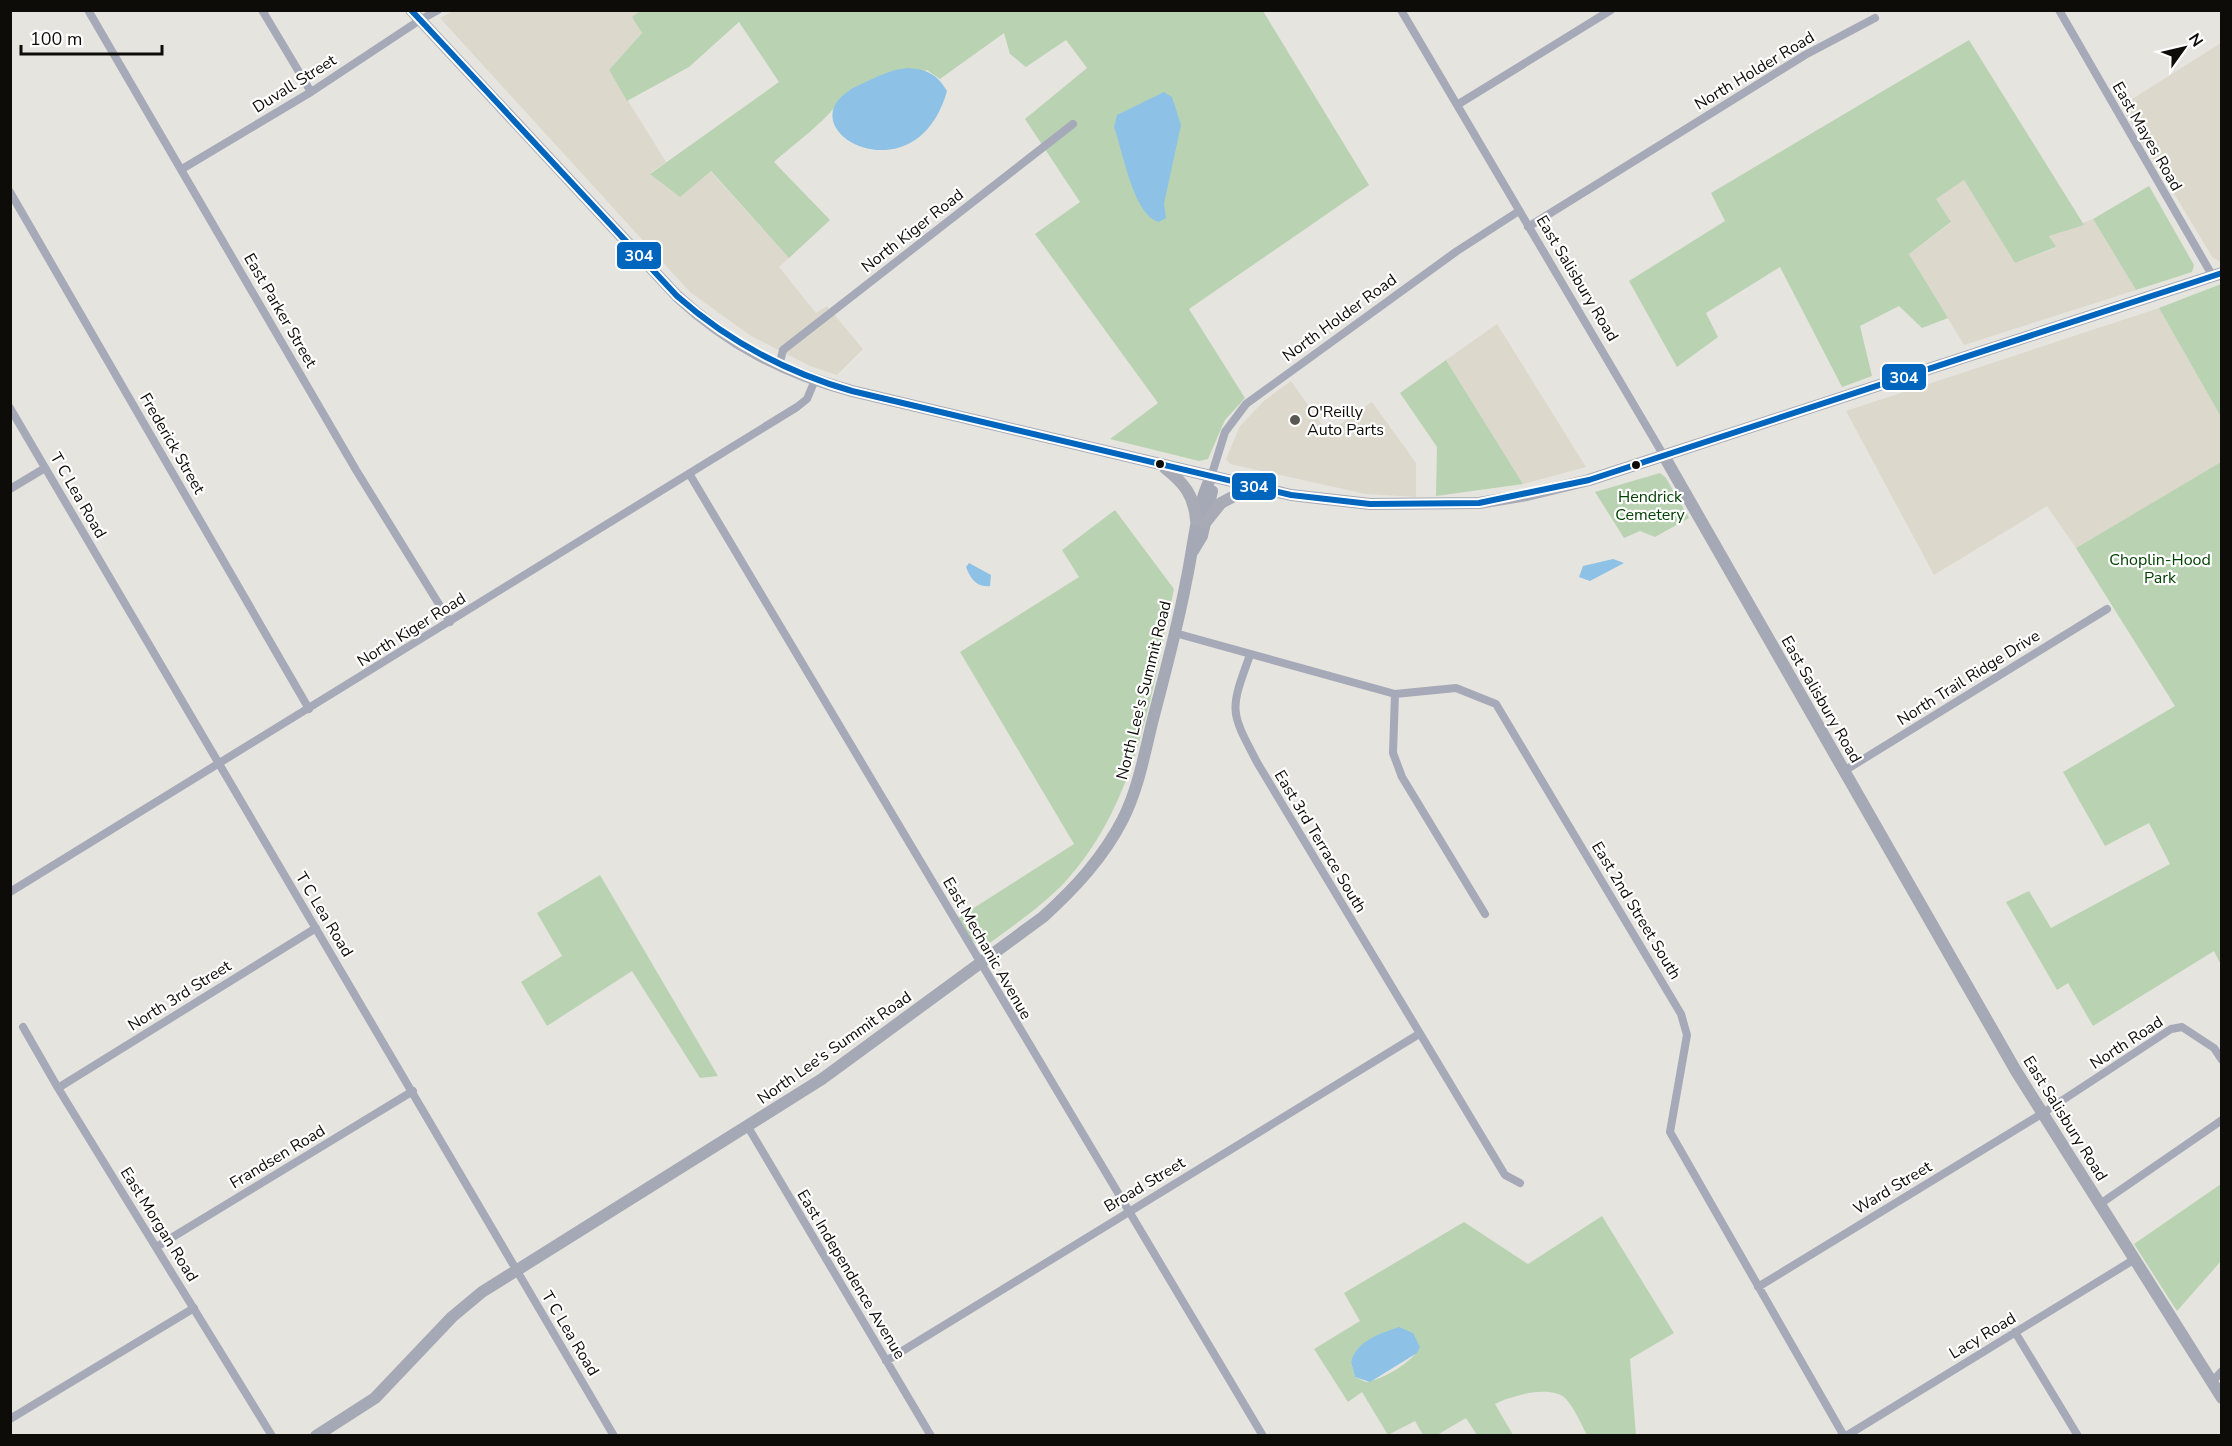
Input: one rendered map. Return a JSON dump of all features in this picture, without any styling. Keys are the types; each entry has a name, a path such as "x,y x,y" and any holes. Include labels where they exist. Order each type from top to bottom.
{"main road":[{"path":"416,15 677,296 729,339 779,366 815,380 1161,465 1253,486 1340,502 1460,504 1547,491 1664,456 2217,274"},
{"name":"East Salisbury Road","path":"1664,456 2043,1113 2222,1398"},
{"path":"1161,465 1187,488 1201,522 1221,503 1253,486"},
{"name":"North Lee's Summit Road","path":"316,1436 375,1398 452,1317 516,1270 822,1079 1043,916 1072,891 1100,857 1135,790 1175,633 1192,552 1212,492 1211,477"}],"street":[{"path":"262,10 311,92"},
{"name":"Duvall Street","path":"182,169 311,92 416,15 438,10"},
{"name":"East Salisbury Road","path":"1401,10 1664,456"},
{"path":"1457,105 1611,10"},
{"name":"East Mayes Road","path":"2059,10 2217,274"},
{"name":"East Parker Street","path":"89,11 356,470 450,622"},
{"name":"North Holder Road","path":"1528,227 1805,55 1875,18"},
{"name":"North Kiger Road","path":"779,366 783,350 1073,124"},
{"name":"Frederick Street","path":"10,192 309,710"},
{"name":"North Holder Road","path":"1211,477 1226,432 1246,404 1457,251 1519,211"},
{"name":"North Kiger Road","path":"10,892 798,408 807,399 815,380"},
{"name":"T C Lea Road","path":"10,408 614,1436"},
{"path":"10,489 45,468"},
{"name":"East Mechanic Avenue","path":"690,475 979,964 1263,1436"},
{"name":"North Trail Ridge Drive","path":"1844,771 2107,609"},
{"name":"East 2nd Street South","path":"1175,633 1395,694 1456,688 1496,704 1681,1014 1687,1035 1670,1132 1845,1436"},
{"name":"East 3rd Terrace South","path":"1250,655 1235,696 1235,721 1258,764 1505,1175 1520,1183"},
{"path":"1395,694 1393,753 1402,777 1485,914"},
{"name":"North 3rd Street","path":"58,1088 316,928"},
{"name":"East Morgan Road","path":"23,1027 58,1088 158,1246 272,1436"},
{"name":"North Road","path":"2043,1113 2171,1029 2182,1027 2214,1048 2222,1060"},
{"name":"Broad Street","path":"886,1361 1419,1034"},
{"name":"Frandsen Road","path":"158,1246 413,1091"},
{"name":"Ward Street","path":"1758,1287 2043,1113"},
{"path":"2100,1204 2222,1120"},
{"name":"East Independence Avenue","path":"748,1127 931,1436"},
{"name":"Lacy Road","path":"1845,1436 2135,1259"},
{"path":"10,1419 194,1308"},
{"path":"2015,1332 2078,1436"},
{"path":"2212,1382 2222,1371"}],"shaded area":[{"path":"455,10 640,11 633,17 642,33 609,70 666,162 650,173 710,171 789,258 779,267 816,313 827,306 863,349 837,375 810,366 751,336 690,292 440,18"},
{"path":"2221,43 2221,262 2213,258 2121,106"},
{"path":"1964,180 2015,263 2056,248 2048,236 2093,219 2136,290 1964,345 1909,254 1951,223 1935,199"},
{"path":"2159,308 2221,417 2221,462 2076,548 2047,506 1934,575 1846,411"},
{"path":"1497,324 1586,467 1523,484 1446,360"},
{"path":"1291,381 1328,433 1372,402 1416,463 1416,497 1366,494 1230,464 1226,459 1240,426 1265,400"}],"green space":[{"path":"640,11 1263,11 1369,185 1189,309 1245,398 1225,420 1208,459 1199,461 1110,439 1158,403 1035,234 1080,202 1025,119 1087,68 1066,40 1026,67 1010,54 1004,33 940,79 927,70 837,103 818,125 774,162 830,220 789,258 711,171 680,197 650,174 779,82 739,22 689,67 627,101 609,70 642,33 632,17"},
{"path":"1969,40 2084,225 2049,236 2056,247 2015,263 1964,180 1936,199 1951,222 1909,254 1948,318 1922,328 1899,306 1860,326 1872,376 1842,387 1780,267 1706,313 1718,337 1677,367 1629,281 1725,221 1711,193"},
{"path":"2149,186 2194,265 2192,272 2136,290 2093,219"},
{"path":"2221,284 2221,417 2159,308"},
{"path":"1446,360 1523,484 1436,496 1437,447 1400,393"},
{"name":"Choplin-Hood Park","path":"2221,462 2221,965 2214,951 2093,1026 2068,983 2057,990 2006,902 2029,891 2051,928 2170,864 2149,823 2105,846 2063,772 2175,706 2076,548"},
{"name":"Hendrick Cemetery","path":"1660,473 1666,478 1689,518 1655,537 1640,531 1624,538 1595,492"},
{"path":"1115,510 1174,589 1139,743 1110,817 1090,851 1065,882 1047,899 987,945 981,947 971,940 958,918 1074,844 960,652 1079,577 1062,550"},
{"path":"600,875 718,1076 700,1078 632,971 547,1026 521,982 562,956 537,913"},
{"path":"2221,1184 2221,1261 2177,1311 2134,1244"},
{"path":"1602,1216 1674,1333 1630,1359 1636,1436 1587,1435 1566,1399 1551,1392 1520,1395 1495,1404 1513,1435 1477,1435 1466,1418 1437,1435 1423,1435 1415,1421 1388,1435 1362,1392 1348,1402 1314,1349 1360,1321 1344,1293 1464,1222 1528,1264","holes":["1420,1347 1396,1369 1380,1378 1366,1382 1355,1377 1351,1362 1356,1351"]}],"water":[{"path":"909,68 931,74 947,91 931,125 908,144 883,150 860,146 842,135 833,120 837,102 857,86 889,72"},
{"path":"1164,92 1172,97 1181,125 1164,204 1166,218 1159,222 1150,217 1142,208 1130,181 1114,127 1117,115"},
{"path":"1613,559 1624,563 1590,581 1579,577 1583,566"},
{"path":"969,563 991,575 990,586 981,585 975,581 966,567"},
{"path":"1399,1327 1413,1333 1420,1347 1417,1353 1370,1382 1355,1377 1351,1362 1358,1348 1370,1339"}],"transit line":[{"name":"304","path":"411,10 677,296 717,328 759,354 804,375 852,391 1291,495 1370,504 1479,503 1589,480 2222,273"}],"place":[{"name":"O'Reilly Auto Parts","path":"1295,420"}]}
